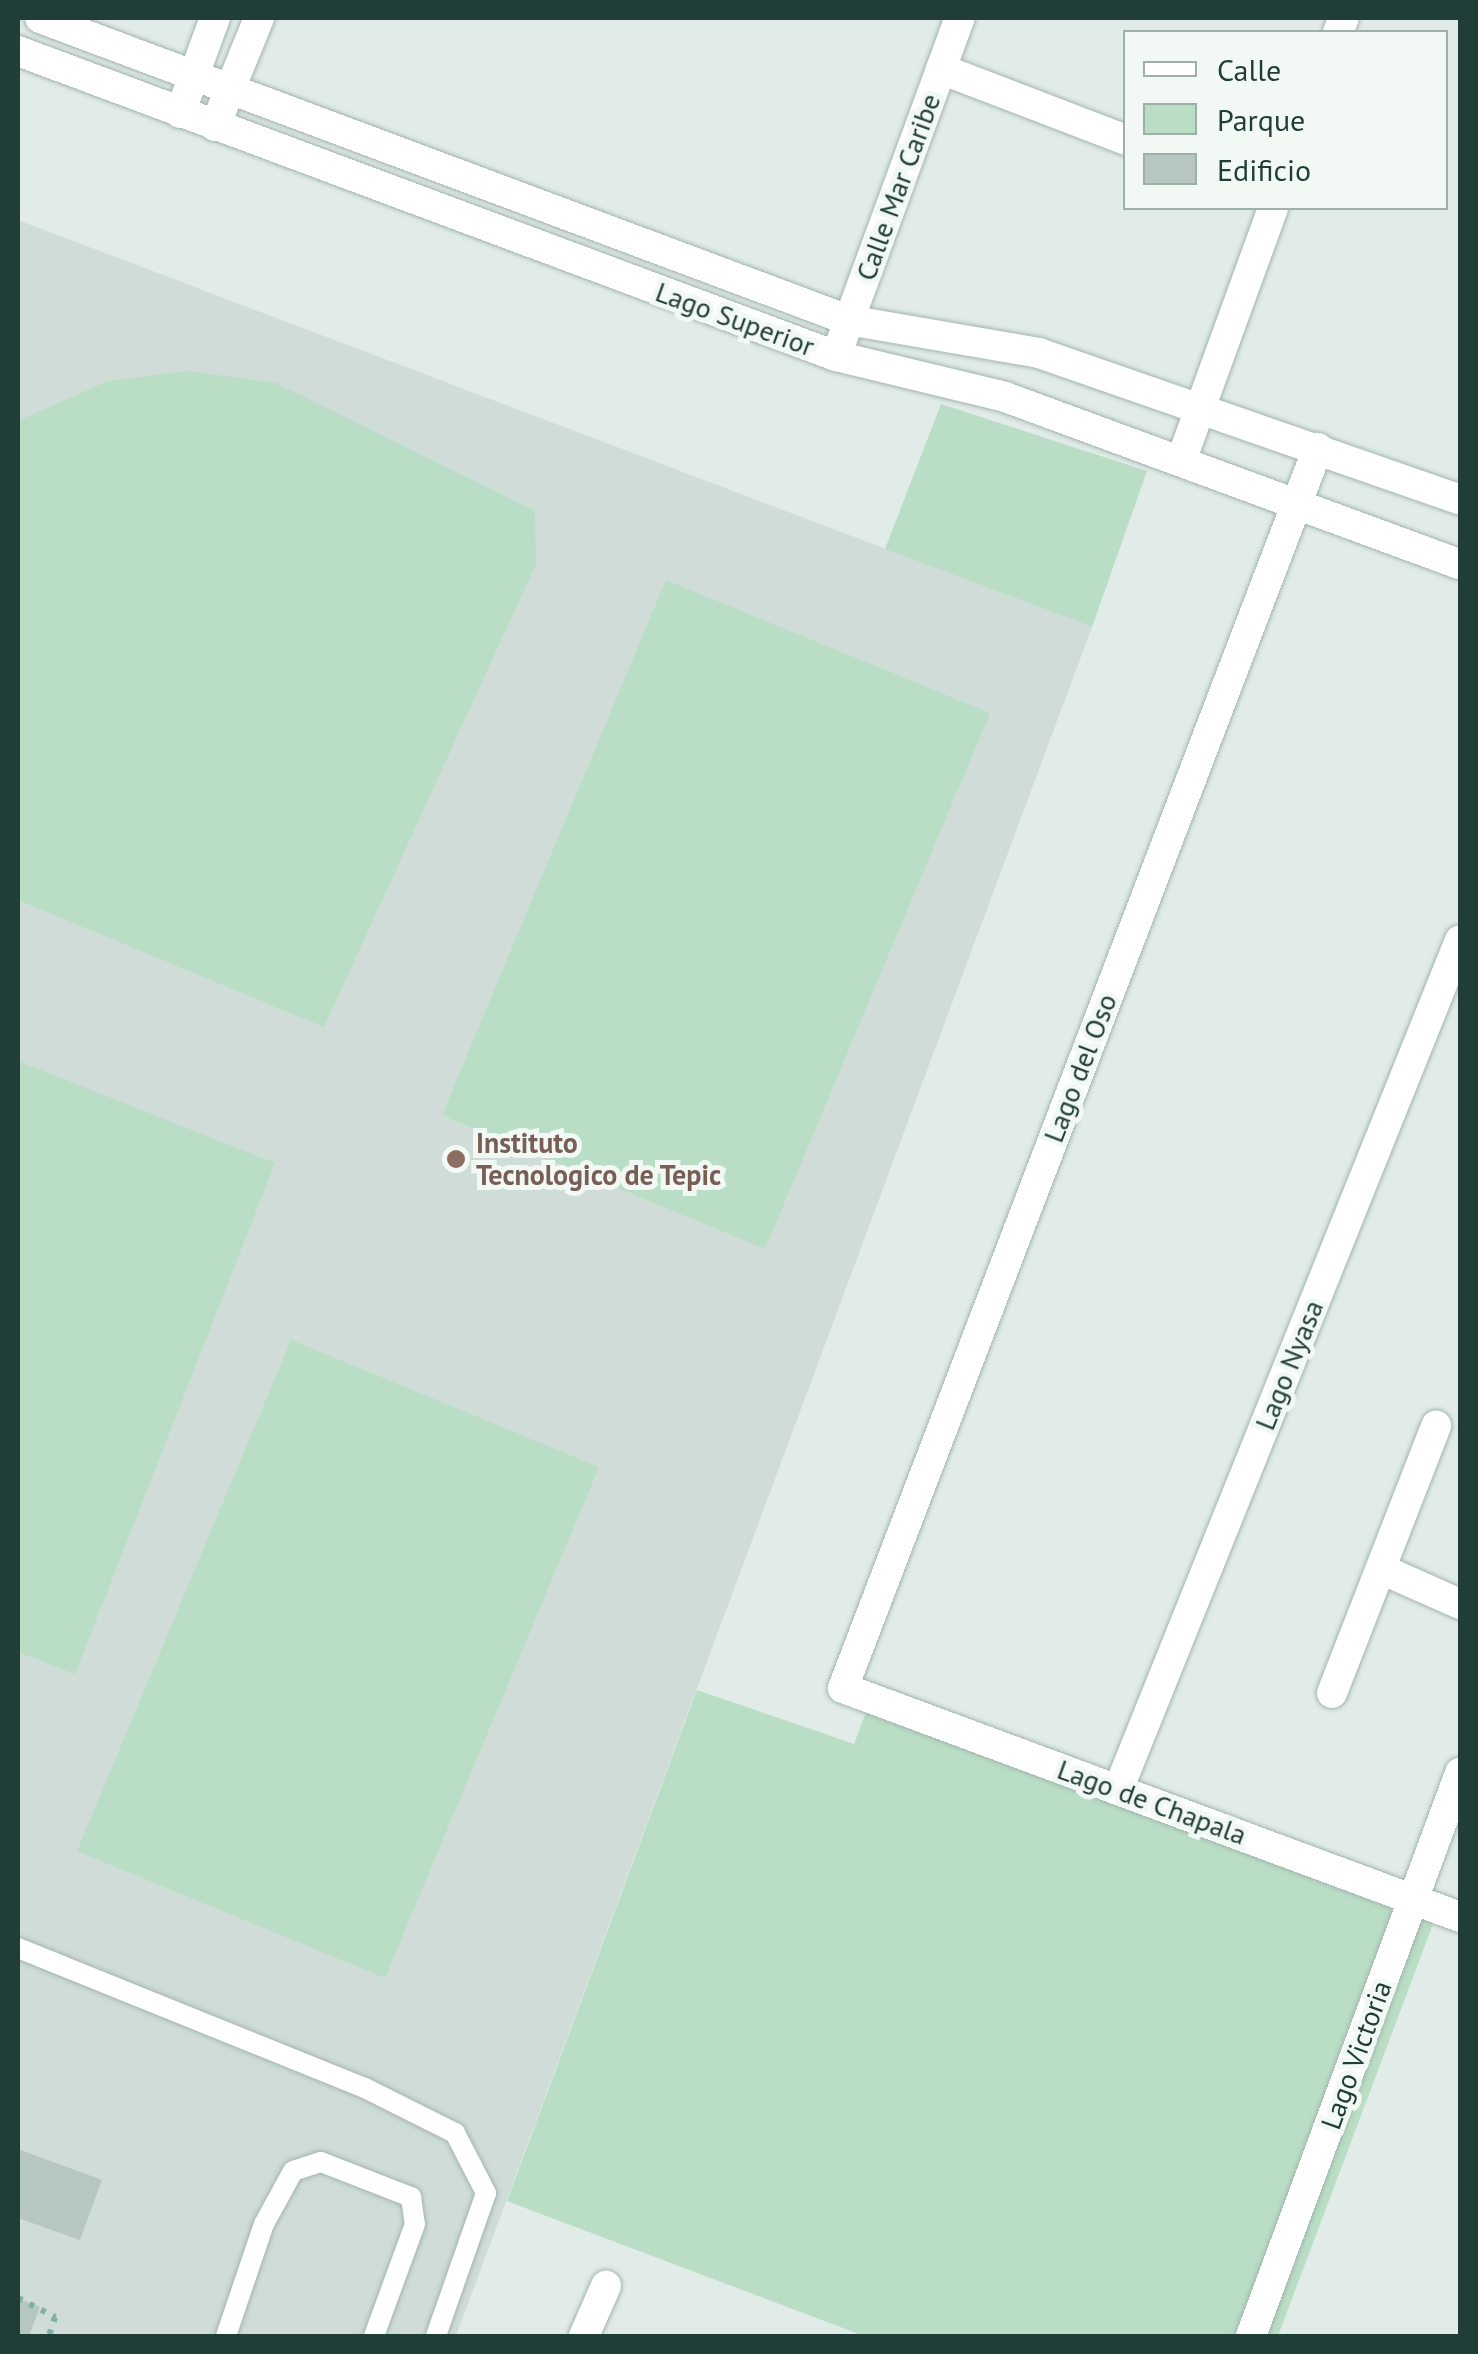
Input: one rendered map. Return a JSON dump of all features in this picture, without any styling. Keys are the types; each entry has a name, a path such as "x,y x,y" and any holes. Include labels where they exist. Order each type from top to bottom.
{"street":[{"name":"Lago Superior","path":"40,18 848,320 1039,353 1200,406 1460,500"},
{"path":"180,113 215,18"},
{"path":"215,126 259,18"},
{"name":"Calle Mar Caribe","path":"836,356 960,18"},
{"name":"Lago Superior","path":"18,51 836,356 1005,397 1460,564"},
{"path":"941,69 1123,139"},
{"path":"1181,461 1273,210"},
{"name":"Lago del Oso","path":"842,1688 1318,448"},
{"name":"Lago Nyasa","path":"1118,1790 1460,940"},
{"path":"1332,1693 1436,1426"},
{"path":"1380,1569 1460,1604"},
{"name":"Lago de Chapala","path":"842,1688 1460,1916"},
{"name":"Lago Victoria","path":"1252,2336 1460,1773"},
{"path":"584,2336 606,2286"}],"lane":[{"path":"18,1948 365,2088 455,2133 486,2192 436,2336"},
{"path":"226,2336 264,2224 293,2170 320,2162 410,2197 415,2224 374,2336"}],"path":[{"path":"18,2298 56,2317 49,2336"}],"shaded area":[{"name":"Instituto Tecnologico de Tepic","path":"18,220 1092,627 456,2336 18,2336"}],"green space":[{"path":"187,371 276,383 535,511 536,564 324,1027 18,900 18,421 108,381"},
{"path":"941,404 1147,471 1092,627 885,549"},
{"path":"666,580 990,713 765,1249 442,1115"},
{"path":"18,1061 275,1163 75,1674 18,1652"},
{"path":"291,1340 599,1467 385,1978 77,1851"},
{"path":"697,1690 854,1744 868,1707 1436,1916 1278,2336 864,2336 507,2201"}],"building":[{"path":"18,2149 102,2180 80,2240 18,2218"},
{"path":"18,2298 40,2307 29,2336 18,2336"}],"place":[{"name":"Instituto Tecnologico de Tepic","path":"456,1159"}]}
